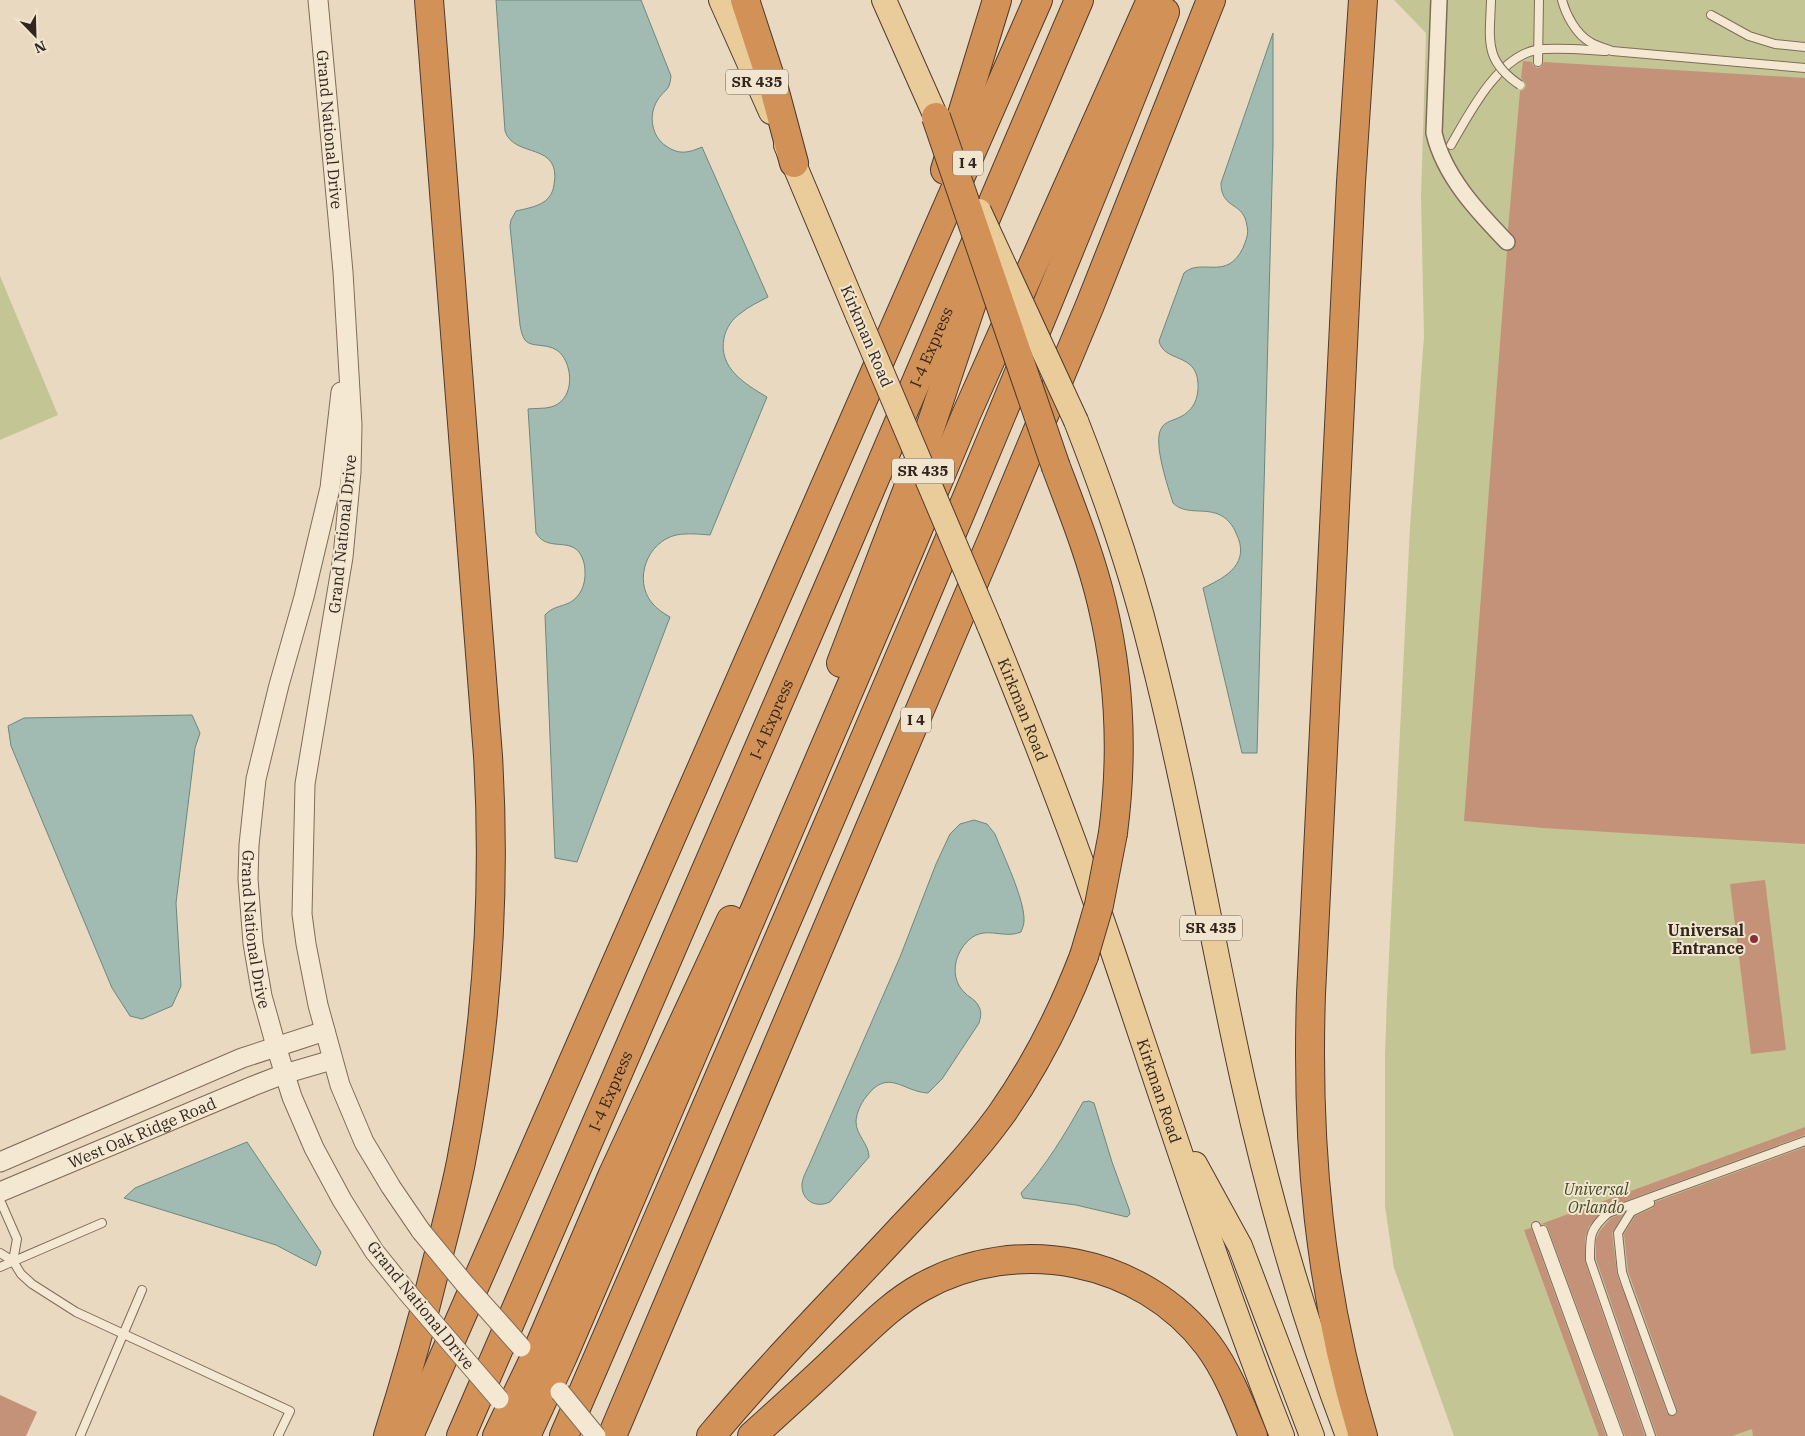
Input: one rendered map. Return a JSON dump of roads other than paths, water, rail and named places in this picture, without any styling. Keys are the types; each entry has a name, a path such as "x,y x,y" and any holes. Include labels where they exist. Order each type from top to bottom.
{"highway":[{"path":"388,1436 415,1350 461,1161 472,1096 484,997 489,946 491,891 488,756 429,0"},
{"path":"745,0 775,92 794,163"},
{"path":"898,327 997,0"},
{"name":"I 4","path":"409,1436 898,327 1038,0"},
{"name":"I-4 Express","path":"461,1436 844,551 1079,0"},
{"path":"529,1435 556,1387 564,1356 898,578 966,415 1151,0"},
{"path":"564,1436 961,513 1054,290 1169,0"},
{"name":"I 4","path":"612,1436 998,528 1102,277 1211,0"},
{"path":"1363,0 1355,100 1343,333 1311,994 1309,1084 1315,1188 1324,1262 1343,1362 1363,1436"},
{"path":"497,1436 504,1405 746,888 850,640 901,510 935,414 1051,65"},
{"path":"711,1436 748,1392 949,1177 987,1134 1013,1097 1040,1053 1067,998 1084,956 1099,905 1113,833 1117,798 1119,745 1112,654 1105,617 1094,574 936,116"},
{"path":"752,1436 882,1316 911,1294 941,1278 966,1269 999,1261 1026,1259 1065,1261 1099,1269 1137,1285 1168,1305 1189,1324 1219,1361 1253,1436"}],"main road":[{"name":"Kirkman Road","path":"721,0 794,163 989,625 1032,732 1094,898 1217,1262 1282,1436"},
{"name":"SR 435","path":"884,0 1076,421 1107,502 1146,630 1171,732 1223,988 1257,1141 1315,1344 1348,1436"},
{"path":"1159,1091 1177,1132 1240,1246 1312,1436"}],"street":[{"name":"Grand National Drive","path":"318,0 343,272 352,425 351,472 343,557 305,784 302,914 306,944 332,1060 364,1142 391,1187 421,1231 459,1278 556,1387 596,1436"},
{"path":"1439,0 1434,133 1437,148 1451,174 1476,209 1507,242"},
{"name":"Grand National Drive","path":"347,348 330,488 304,597 279,685 256,779 248,879 253,943 262,996 284,1074 303,1124 334,1187 366,1238 407,1292 529,1435"},
{"name":"West Oak Ridge Road","path":"0,1162 242,1058 325,1031"},
{"name":"West Oak Ridge Road","path":"0,1192 284,1074 332,1060"}],"lane":[{"path":"1492,0 1490,35 1492,54 1498,66 1520,85"},
{"path":"1538,62 1539,0"},
{"path":"1562,0 1564,9 1576,30 1590,42 1612,51"},
{"path":"1711,15 1749,36 1774,44 1805,47"},
{"path":"1451,145 1474,107 1498,74 1517,57 1539,50 1612,51 1805,68"},
{"path":"1651,1436 1590,1260 1590,1239 1596,1224 1608,1213 1805,1141"},
{"path":"1672,1411 1647,1346 1622,1272 1618,1233 1631,1212 1690,1184"},
{"path":"0,1200 17,1239 13,1261"},
{"path":"0,1266 102,1223"},
{"path":"1612,1436 1539,1228 1619,1436"},
{"path":"0,1253 13,1261 21,1274 41,1291 76,1312 290,1410 278,1436"},
{"path":"80,1436 142,1290"}],"water":[{"path":"496,0 641,0 671,76 668,88 659,97 654,107 652,119 657,137 666,146 679,152 688,152 702,147 768,297 747,308 732,321 725,334 723,349 725,358 735,374 750,387 767,397 710,535 680,534 666,539 657,545 646,563 644,584 646,594 656,607 670,617 577,862 555,858 545,615 553,609 574,600 583,586 585,569 580,554 575,548 548,543 536,533 528,409 548,408 558,404 564,399 570,377 566,362 558,351 547,346 528,343 523,337 520,325 510,226 516,211 540,204 549,197 554,185 555,171 551,162 544,156 510,140 505,131"},
{"path":"1273,33 1273,146 1257,753 1242,753 1203,588 1228,574 1234,568 1241,553 1240,544 1233,527 1221,515 1212,512 1183,509 1173,503 1162,465 1159,436 1164,424 1185,414 1193,406 1197,396 1198,383 1192,366 1167,352 1162,348 1159,341 1184,273 1198,267 1222,267 1236,258 1243,248 1248,232 1245,218 1225,198 1221,183"},
{"path":"192,715 200,733 195,748 176,903 181,986 172,1006 142,1019 130,1016 112,988 11,746 8,726 24,718"},
{"path":"974,820 987,824 995,834 1021,902 1024,921 1021,932 1014,934 979,934 972,937 962,948 956,961 955,974 964,992 979,1007 981,1014 979,1023 942,1079 928,1093 889,1082 874,1088 862,1102 856,1119 858,1131 867,1148 869,1157 830,1202 816,1204 805,1197 802,1184 803,1178 900,957 936,864 950,834 960,824"},
{"path":"1089,1101 1094,1103 1129,1209 1130,1214 1127,1217 1076,1205 1023,1198 1021,1193 1047,1161 1083,1102"},
{"path":"247,1142 321,1252 316,1266 276,1245 124,1198 135,1188"}],"place":[{"name":"Universal Entrance","path":"1754,939"}],"park label":[{"name":"Universal Orlando","path":"1596,1198"}]}
